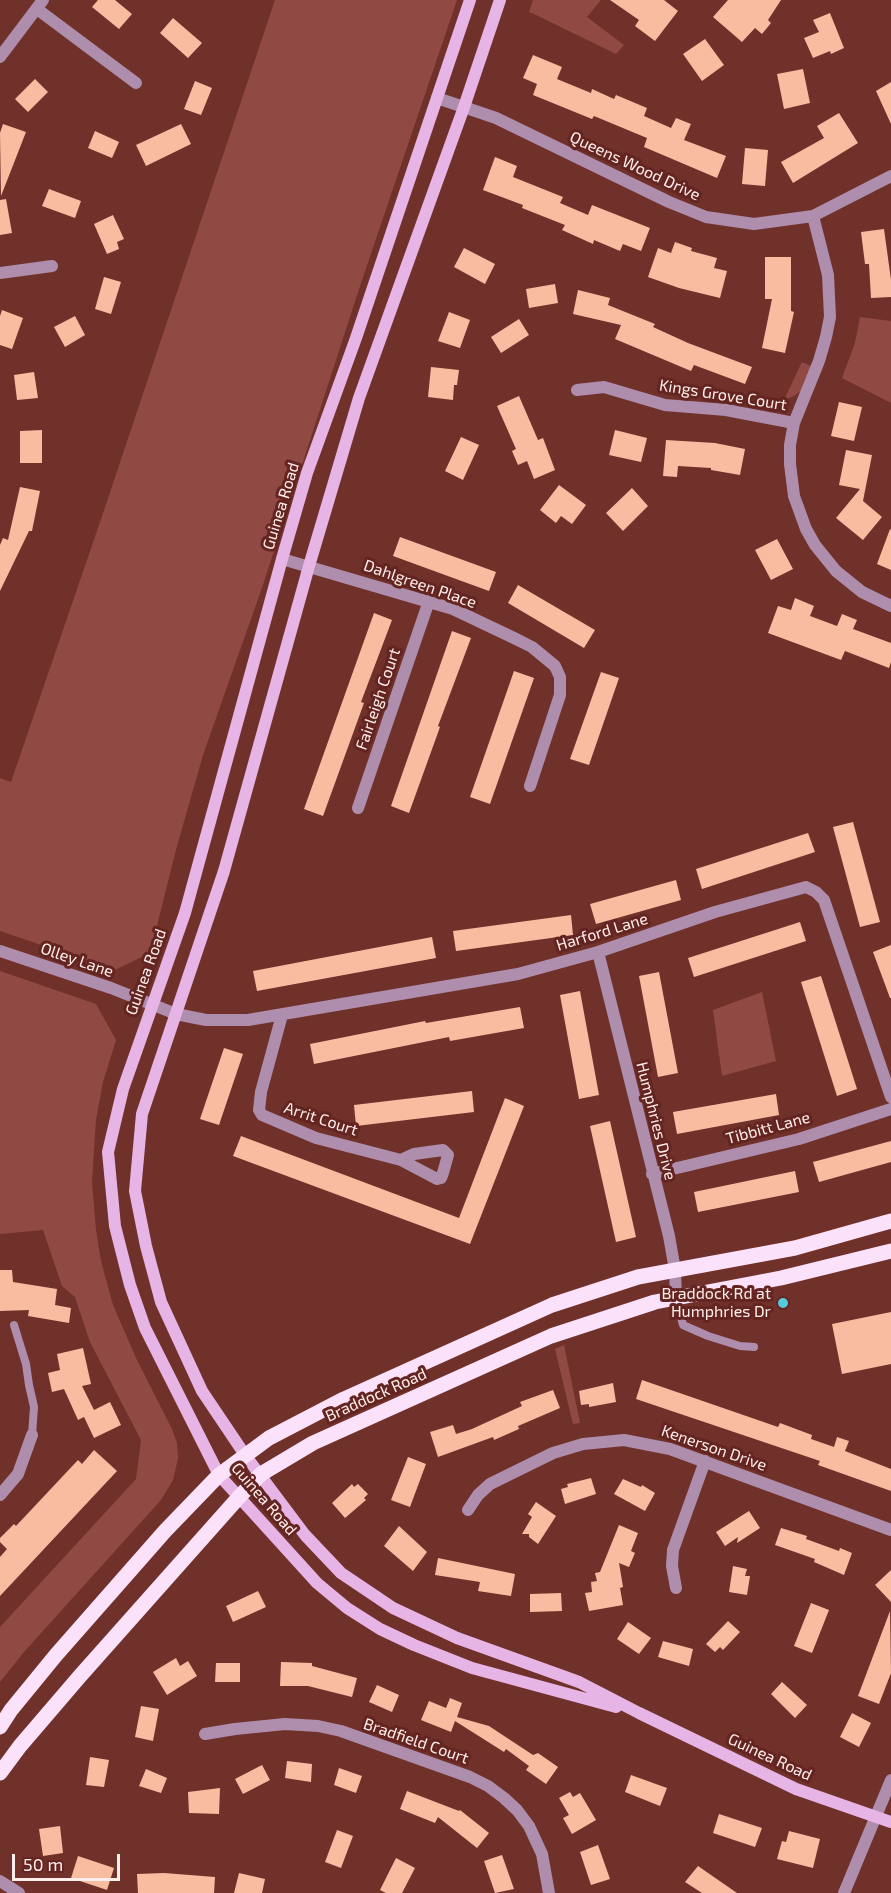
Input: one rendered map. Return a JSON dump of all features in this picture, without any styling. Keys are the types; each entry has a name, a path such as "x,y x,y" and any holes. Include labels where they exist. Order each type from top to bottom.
{"main road":[{"name":"Guinea Road","path":"470,0 356,338 307,473 191,891 123,1089 108,1152 115,1226 130,1285 145,1328 219,1475 317,1583 347,1608 380,1629 414,1645 472,1668 639,1713"},
{"name":"Guinea Road","path":"500,0 359,398 309,566 224,871 142,1114 135,1191 146,1246 161,1302 202,1391 245,1455 305,1535 341,1573 393,1608 457,1638 579,1682 796,1789 891,1822"},
{"name":"Braddock Road","path":"0,1727 56,1655 165,1531 219,1475 269,1438 344,1399 531,1314 608,1286 638,1277 795,1248 891,1221"},
{"name":"Braddock Road","path":"0,1773 73,1684 239,1497 261,1474 313,1443 551,1336 655,1302 781,1278 891,1251"}],"street":[{"path":"0,57 40,4 136,83"},
{"name":"Queens Wood Drive","path":"437,98 496,118 669,202 706,217 754,224 813,216 891,176"},
{"path":"813,216 828,275 830,317 819,361 794,423 790,445 794,496 806,529 815,545 836,571 862,592 891,606"},
{"path":"0,273 52,266"},
{"name":"Kings Grove Court","path":"577,390 604,387 665,405 726,410 794,423"},
{"name":"Dahlgreen Place","path":"282,559 429,601 532,647 555,666 560,677 560,695 530,786"},
{"name":"Fairleigh Court","path":"358,808 429,601"},
{"name":"Harford Lane","path":"176,1014 206,1020 238,1020 282,1015 518,974 598,952 715,912 806,887 816,892 824,900 891,1097"},
{"name":"Olley Lane","path":"0,951 176,1014"},
{"name":"Humphries Drive","path":"598,952 669,1236 675,1270 675,1298"},
{"name":"Arrit Court","path":"282,1015 261,1092 259,1110 262,1115 316,1138 401,1160"},
{"name":"Tibbitt Lane","path":"652,1174 799,1139 891,1109"},
{"path":"0,1495 18,1474 32,1435"},
{"name":"Kenerson Drive","path":"468,1510 478,1495 497,1479 554,1453 583,1444 608,1440 636,1441 705,1461 891,1530"},
{"path":"676,1588 672,1566 674,1550 705,1461"},
{"name":"Bradfield Court","path":"205,1734 285,1724 318,1726 341,1731 470,1777 488,1786 504,1798 529,1826 542,1854 549,1893"},
{"path":"844,1893 891,1780"},
{"path":"0,1881 19,1893"}],"lane":[{"path":"675,1298 683,1324 708,1336 740,1346 754,1347"},
{"path":"14,1325 26,1364 34,1407 32,1435"}],"shaded area":[{"path":"275,0 457,0 361,283 263,585 203,755 150,953 115,970 0,931 0,778 11,782"},
{"path":"533,0 601,0 587,17 624,45 616,54 529,12"},
{"path":"860,317 891,321 891,403 842,378 855,343"},
{"path":"802,362 813,367 801,391 784,400"},
{"path":"0,971 96,1004 116,1040 103,1082 96,1120 92,1182 96,1230 101,1261 113,1305 136,1358 172,1429 177,1443 178,1458 173,1480 161,1500 24,1652 0,1682 0,1627 136,1479 141,1440 90,1342 75,1297 62,1286 43,1230 0,1234"},
{"path":"762,992 776,1061 722,1076 713,1010"},
{"path":"564,1345 580,1423 573,1424 555,1349"}],"building":[{"path":"98,0 115,0 132,14 119,29 92,7"},
{"path":"610,0 664,0 678,11 655,41 635,26 639,20"},
{"path":"728,0 781,0 768,20 771,23 762,34 755,28 742,42 713,17"},
{"path":"830,13 844,48 813,58 804,38 819,32 813,20"},
{"path":"173,18 202,43 188,58 160,33"},
{"path":"705,39 724,65 702,81 683,54"},
{"path":"533,55 562,67 557,79 591,93 592,89 614,99 616,95 647,108 644,116 671,128 676,118 691,124 684,140 726,156 717,178 644,147 647,138 594,116 592,119 533,95 537,84 523,78"},
{"path":"803,69 810,103 784,109 777,74"},
{"path":"35,79 48,92 28,112 15,99"},
{"path":"195,81 212,88 201,115 184,109"},
{"path":"891,82 891,124 876,91"},
{"path":"839,113 858,143 793,183 781,162 824,138 817,126"},
{"path":"3,124 26,132 1,196 0,133"},
{"path":"181,124 191,144 146,166 136,145"},
{"path":"95,131 119,142 112,158 88,148"},
{"path":"745,148 768,150 765,186 742,184"},
{"path":"495,157 517,166 513,177 563,197 560,203 588,215 592,205 650,228 641,251 623,244 620,251 594,240 593,244 562,230 565,225 522,208 523,205 483,190"},
{"path":"49,189 81,201 75,218 42,206"},
{"path":"6,199 12,233 0,235 0,200"},
{"path":"113,215 124,239 117,242 119,249 107,254 94,224"},
{"path":"884,229 891,297 871,298 869,264 865,264 861,232"},
{"path":"675,242 692,248 691,251 717,258 714,268 727,271 720,298 679,288 648,277 658,248 671,253"},
{"path":"464,248 495,264 485,284 454,267"},
{"path":"765,257 791,257 791,311 794,312 785,353 762,348 772,299 765,299"},
{"path":"104,277 121,282 111,314 95,309"},
{"path":"555,284 558,303 529,308 526,289"},
{"path":"578,290 610,298 608,305 655,324 653,327 752,367 745,384 694,365 691,371 615,339 621,325 573,314"},
{"path":"2,310 23,318 12,349 0,345"},
{"path":"449,312 470,320 460,348 438,341"},
{"path":"75,316 85,335 65,347 54,327"},
{"path":"519,319 529,335 501,353 491,337"},
{"path":"431,367 459,370 457,385 454,385 453,400 428,397"},
{"path":"34,372 38,398 17,400 14,375"},
{"path":"519,396 538,440 543,438 555,470 534,479 527,461 518,465 512,451 516,449 497,406"},
{"path":"839,402 862,407 854,441 831,436"},
{"path":"42,430 42,463 20,463 20,431"},
{"path":"615,430 647,438 641,462 609,455"},
{"path":"461,437 479,445 463,480 445,471"},
{"path":"666,440 715,443 745,449 740,475 711,470 711,468 678,466 677,477 663,476"},
{"path":"846,450 872,455 863,501 882,517 863,540 836,518 860,489 839,485"},
{"path":"559,485 586,505 572,524 561,516 556,523 540,510"},
{"path":"20,487 40,491 32,531 29,531 0,591 0,545 3,538 8,540"},
{"path":"632,488 648,506 623,531 606,513"},
{"path":"891,530 891,570 877,564"},
{"path":"400,537 496,572 489,591 393,556"},
{"path":"777,539 793,569 771,580 755,550"},
{"path":"518,585 595,630 584,648 508,603"},
{"path":"795,598 814,606 810,616 837,626 842,614 857,620 853,629 891,643 889,668 845,651 841,660 768,633 778,606 791,610"},
{"path":"374,613 392,620 361,702 364,703 323,816 304,809"},
{"path":"452,631 471,638 409,813 391,806"},
{"path":"514,671 534,678 490,804 470,797"},
{"path":"601,672 619,678 589,765 570,759"},
{"path":"853,822 880,922 860,927 833,827"},
{"path":"808,833 815,852 702,889 696,869"},
{"path":"676,880 681,900 596,924 590,904"},
{"path":"571,915 573,935 456,951 453,931"},
{"path":"800,922 806,941 694,977 688,958"},
{"path":"432,937 436,958 257,991 253,971"},
{"path":"891,945 891,998 890,998 873,952"},
{"path":"659,972 678,1073 658,1077 639,976"},
{"path":"821,976 857,1089 837,1096 801,982"},
{"path":"580,991 599,1095 579,1099 560,995"},
{"path":"520,1007 524,1028 450,1041 449,1037 314,1064 310,1044 425,1021 426,1023"},
{"path":"224,1048 243,1054 219,1125 200,1119"},
{"path":"472,1091 474,1112 356,1126 354,1105"},
{"path":"776,1094 779,1115 677,1134 673,1112"},
{"path":"505,1098 524,1106 470,1244 233,1156 241,1136 459,1218"},
{"path":"610,1121 636,1237 616,1242 590,1126"},
{"path":"891,1141 891,1162 819,1182 813,1162"},
{"path":"795,1171 799,1192 698,1212 694,1192"},
{"path":"0,1270 12,1270 13,1282 57,1289 55,1305 71,1308 69,1323 28,1316 29,1310 0,1311"},
{"path":"891,1312 891,1364 842,1374 832,1324"},
{"path":"83,1348 91,1384 82,1386 94,1410 110,1402 121,1425 94,1438 84,1417 78,1420 64,1389 52,1392 48,1373 60,1370 57,1354"},
{"path":"642,1380 778,1427 780,1423 812,1435 811,1439 834,1447 837,1437 849,1441 845,1451 891,1469 891,1491 818,1465 820,1461 636,1399"},
{"path":"613,1383 616,1402 589,1407 589,1404 581,1405 579,1391"},
{"path":"553,1390 560,1408 518,1426 519,1429 494,1440 493,1437 438,1457 430,1432 453,1425 456,1434 472,1429 522,1406 520,1402"},
{"path":"94,1450 117,1471 0,1596 0,1557 7,1549 0,1542 0,1538 14,1524 16,1526 78,1460 82,1464"},
{"path":"408,1457 426,1464 410,1507 391,1500"},
{"path":"591,1478 596,1494 565,1504 561,1489 568,1487 567,1484"},
{"path":"623,1479 641,1487 642,1485 655,1493 645,1511 614,1494"},
{"path":"352,1484 354,1487 358,1484 368,1494 364,1498 366,1500 345,1518 332,1503"},
{"path":"536,1502 556,1516 538,1544 529,1537 529,1534 522,1534 532,1517 528,1514"},
{"path":"749,1511 760,1528 737,1543 738,1537 725,1546 716,1532"},
{"path":"619,1525 638,1533 631,1551 635,1553 629,1567 619,1563 623,1605 589,1611 585,1593 592,1592 591,1582 597,1581 595,1573 600,1572"},
{"path":"399,1526 427,1552 413,1571 384,1546"},
{"path":"781,1528 807,1536 806,1539 839,1551 840,1548 852,1553 844,1575 814,1562 815,1559 775,1545"},
{"path":"438,1558 515,1574 511,1596 478,1591 480,1582 435,1575"},
{"path":"733,1566 747,1569 745,1576 750,1576 747,1595 729,1592"},
{"path":"891,1570 891,1602 875,1585"},
{"path":"258,1591 266,1607 233,1622 226,1606"},
{"path":"561,1593 562,1611 530,1612 530,1594"},
{"path":"811,1603 829,1610 812,1653 794,1646"},
{"path":"890,1611 891,1673 879,1704 858,1696"},
{"path":"728,1621 740,1632 723,1650 720,1647 715,1652 706,1644"},
{"path":"628,1622 651,1638 639,1654 617,1639"},
{"path":"663,1641 693,1649 689,1666 658,1657"},
{"path":"176,1658 180,1666 188,1661 197,1676 167,1695 153,1672"},
{"path":"281,1662 312,1663 312,1666 357,1678 352,1697 308,1686 280,1686"},
{"path":"216,1663 240,1663 240,1682 215,1682"},
{"path":"782,1682 807,1705 795,1718 771,1694"},
{"path":"377,1685 399,1695 392,1712 369,1702"},
{"path":"450,1698 462,1703 457,1717 489,1726 533,1755 538,1753 558,1767 546,1784 526,1770 529,1766 506,1749 504,1752 455,1721 451,1732 421,1720 429,1701 446,1708"},
{"path":"141,1706 159,1709 153,1741 135,1737"},
{"path":"852,1713 871,1723 859,1747 840,1737"},
{"path":"90,1757 109,1760 104,1787 86,1785"},
{"path":"287,1761 312,1764 311,1782 285,1778"},
{"path":"262,1765 270,1780 243,1794 235,1779"},
{"path":"339,1768 362,1776 356,1793 334,1785"},
{"path":"146,1769 167,1778 161,1793 139,1786"},
{"path":"631,1775 667,1788 660,1806 625,1792"},
{"path":"220,1788 219,1814 189,1813 188,1792"},
{"path":"407,1791 460,1810 489,1833 477,1848 438,1817 435,1823 400,1809"},
{"path":"570,1792 573,1797 580,1793 596,1820 572,1834 563,1818 569,1815 559,1798"},
{"path":"719,1814 762,1828 755,1847 713,1833"},
{"path":"60,1826 63,1853 43,1856 39,1829"},
{"path":"337,1830 353,1836 341,1868 325,1862"},
{"path":"789,1831 820,1839 813,1868 777,1859 782,1841 786,1842"},
{"path":"598,1845 610,1879 591,1885 580,1852"},
{"path":"502,1855 514,1889 495,1893 484,1861"},
{"path":"78,1856 114,1868 107,1890 71,1878"},
{"path":"396,1858 415,1868 402,1893 386,1893 380,1890"},
{"path":"698,1866 737,1893 702,1893 685,1882"},
{"path":"164,1873 215,1877 214,1893 138,1893 137,1874"},
{"path":"239,1873 265,1879 262,1893 234,1893"}],"place":[{"name":"Braddock Rd at Humphries Dr","path":"783,1303"}]}
